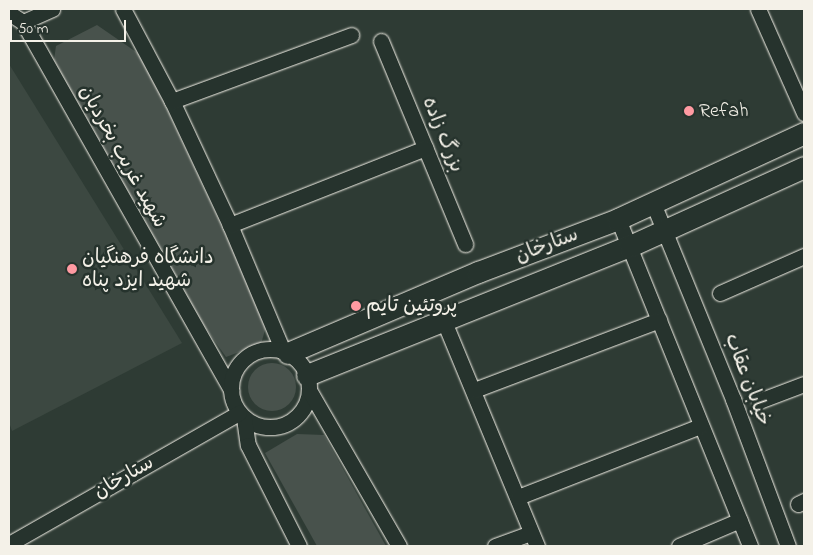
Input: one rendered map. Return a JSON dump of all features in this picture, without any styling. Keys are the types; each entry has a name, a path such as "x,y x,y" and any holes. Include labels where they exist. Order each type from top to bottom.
{"main road":[{"name":"ستارخان","path":"285,352 478,272 618,219 804,133"},
{"name":"ستارخان","path":"308,383 442,319 630,246 804,167"}],"street":[{"path":"9,13 23,22 52,9"},
{"path":"122,9 172,101 230,225 285,352 308,383 398,546"},
{"path":"758,9 804,114"},
{"name":"شهید غریب بخردیان","path":"23,22 231,390"},
{"path":"172,101 351,35"},
{"name":"بزرگ زاده","path":"381,41 465,244"},
{"path":"230,225 425,148"},
{"name":"خیابان عقاب","path":"653,203 733,399 788,546"},
{"path":"618,219 750,546"},
{"path":"720,294 804,256"},
{"path":"442,319 474,390 534,540 495,546"},
{"path":"474,390 659,320"},
{"path":"285,352 268,349 253,353 241,362 233,375 231,390 242,415 248,445 299,546"},
{"path":"242,415 267,427 285,424 300,413 308,383"},
{"path":"759,401 804,384"},
{"name":"ستارخان","path":"9,544 242,415"},
{"path":"518,497 700,426"},
{"path":"679,546 740,520"}],"shaded area":[{"path":"97,25 142,56 267,323 261,344 226,357 205,327 54,60 56,46"},
{"name":"دانشگاه فرهنگیان شهید ایزد پناه","path":"9,64 182,343 12,431 9,422"},
{"path":"272,363 281,365 289,370 294,378 296,387 294,396 289,404 281,409 272,411 263,409 255,404 250,396 248,387 250,378 255,370 263,365"},
{"path":"297,434 324,435 386,546 317,546 265,453"}],"place":[{"name":"Refah","path":"689,111"},
{"name":"دانشگاه فرهنگیان شهید ایزد پناه","path":"72,269"},
{"name":"پروتئین تایم","path":"356,306"}]}
